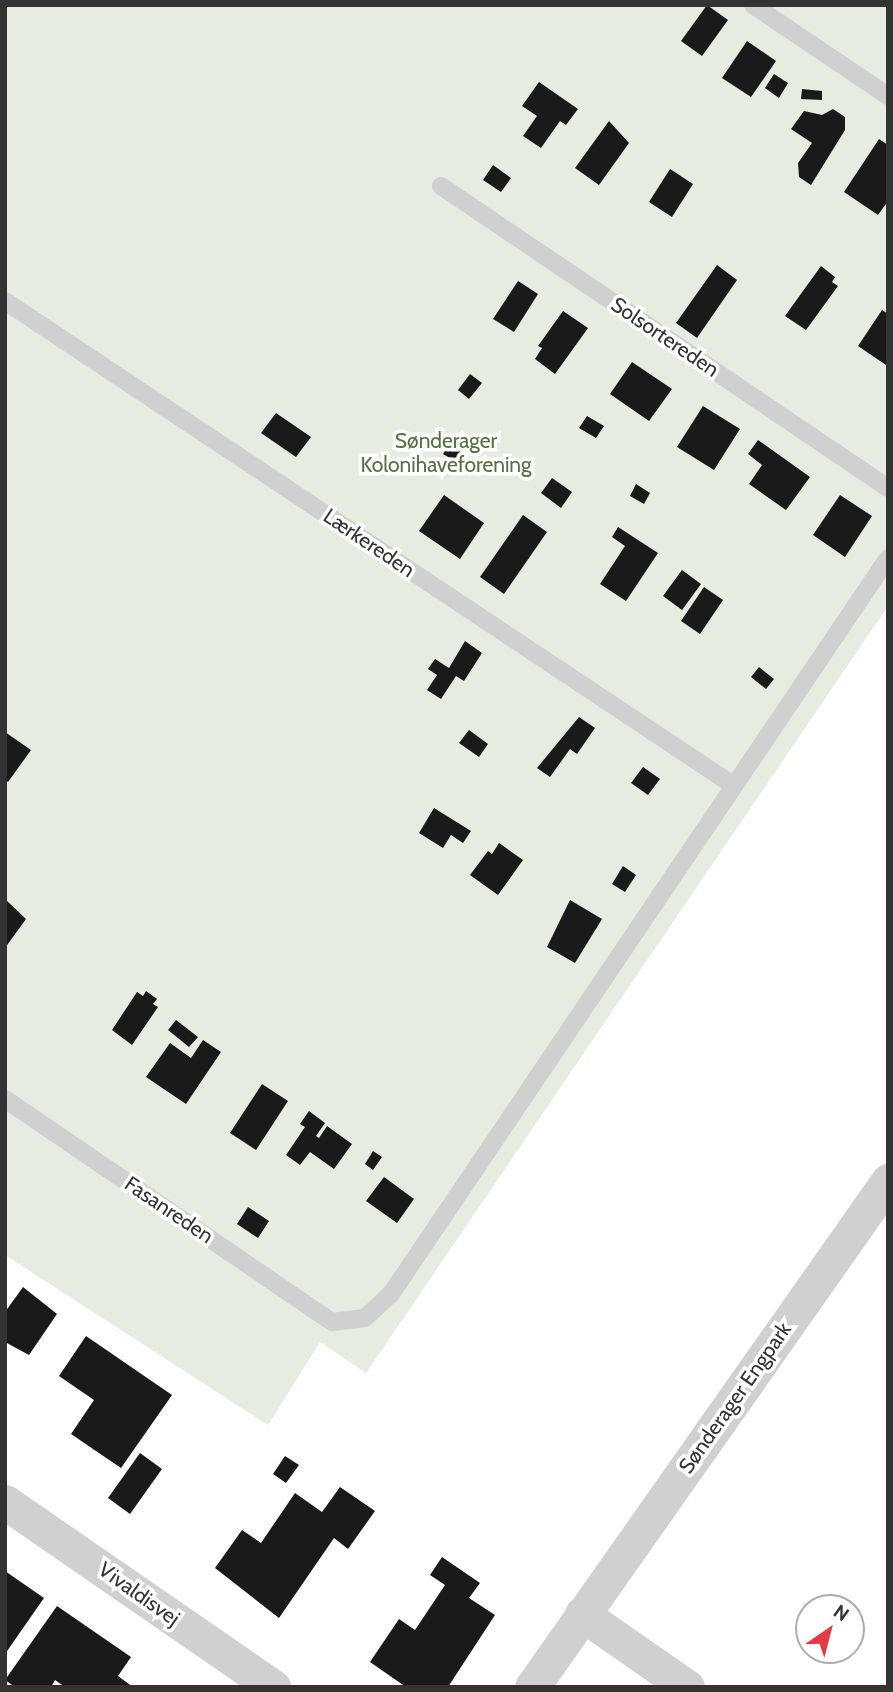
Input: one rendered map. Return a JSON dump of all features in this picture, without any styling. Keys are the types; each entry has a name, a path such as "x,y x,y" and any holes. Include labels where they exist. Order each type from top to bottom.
{"street":[{"name":"Sønderager Engpark","path":"532,1687 888,1181"},
{"name":"Vivaldisvej","path":"5,1502 274,1687"},
{"path":"582,1614 687,1687"}],"lane":[{"path":"753,5 888,96"},
{"name":"Solsortereden","path":"441,186 888,488"},
{"name":"Lærkereden","path":"5,300 733,785"},
{"path":"733,785 888,558"},
{"name":"Fasanreden","path":"5,1099 332,1322 365,1318 391,1294 733,785"}],"green space":[{"name":"Sønderager Kolonihaveforening","path":"5,5 888,5 888,606 366,1373 320,1342 268,1425 5,1255"}],"building":[{"path":"707,5 728,20 702,56 681,41"},
{"path":"747,41 776,61 751,97 722,78"},
{"path":"774,74 788,83 779,98 765,88"},
{"path":"539,82 578,109 566,125 560,121 541,148 523,136 537,116 522,106"},
{"path":"802,89 822,91 822,100 801,99"},
{"path":"833,109 845,117 845,130 811,185 799,177 798,163 812,143 791,129 804,111 822,115"},
{"path":"609,121 629,143 599,185 575,168"},
{"path":"879,139 888,145 888,201 878,215 844,192"},
{"path":"493,165 511,178 501,192 483,180"},
{"path":"670,169 693,184 672,217 649,202"},
{"path":"717,265 737,280 697,338 676,323"},
{"path":"821,266 835,277 832,282 838,286 806,330 785,316"},
{"path":"518,281 538,294 514,332 493,319"},
{"path":"882,310 888,314 886,365 858,346"},
{"path":"563,311 588,328 555,374 535,359 542,348 538,346"},
{"path":"632,362 672,389 649,421 610,394"},
{"path":"470,374 482,383 469,399 458,390"},
{"path":"703,406 740,429 714,470 677,447"},
{"path":"276,413 311,437 296,457 261,433"},
{"path":"587,416 604,426 596,438 579,428"},
{"path":"758,440 810,477 786,510 749,484 762,465 748,454"},
{"path":"449,445 461,452 455,461 443,454"},
{"path":"552,478 572,492 561,508 541,493"},
{"path":"636,484 650,493 644,504 630,496"},
{"path":"444,495 484,523 460,559 419,531"},
{"path":"840,495 872,516 845,557 813,535"},
{"path":"523,515 547,532 504,594 480,577"},
{"path":"618,527 658,553 626,601 600,584 625,546 612,537"},
{"path":"682,570 701,584 682,610 663,596"},
{"path":"704,587 723,600 700,634 681,621"},
{"path":"465,641 482,653 464,681 456,676 441,699 427,690 437,675 428,669 435,659 449,668"},
{"path":"759,667 774,679 766,689 751,677"},
{"path":"579,717 595,728 577,754 570,749 550,777 537,768"},
{"path":"469,730 488,744 479,757 459,743"},
{"path":"5,732 31,750 8,782 5,780"},
{"path":"643,767 660,779 648,795 631,783"},
{"path":"434,808 471,831 463,843 451,835 443,848 419,833"},
{"path":"499,843 523,860 498,895 470,875 488,851 492,854"},
{"path":"623,866 636,875 625,892 612,884"},
{"path":"5,899 26,919 5,948"},
{"path":"570,900 602,919 575,963 547,947"},
{"path":"146,991 157,999 153,1004 158,1007 132,1045 112,1030 137,992 143,996"},
{"path":"176,1020 198,1037 189,1047 168,1030"},
{"path":"203,1040 221,1052 186,1104 146,1077 170,1043 191,1058"},
{"path":"262,1084 288,1101 256,1150 230,1133"},
{"path":"309,1111 325,1123 316,1136 319,1138 327,1126 352,1144 334,1169 310,1152 300,1165 286,1155 305,1127 300,1124"},
{"path":"373,1151 382,1157 373,1170 365,1164"},
{"path":"384,1177 414,1199 397,1223 366,1201"},
{"path":"248,1207 269,1221 258,1238 237,1224"},
{"path":"23,1287 57,1314 29,1355 5,1342 5,1312"},
{"path":"86,1336 172,1395 121,1468 71,1434 94,1400 59,1376"},
{"path":"140,1453 162,1469 130,1514 108,1498"},
{"path":"285,1456 299,1465 286,1483 273,1474"},
{"path":"340,1487 375,1511 348,1549 334,1538 279,1618 215,1568 242,1530 261,1543 295,1493 322,1512"},
{"path":"442,1557 480,1583 469,1598 495,1615 448,1687 406,1687 370,1662 399,1619 415,1630 445,1585 430,1575"},
{"path":"5,1571 44,1598 5,1654"},
{"path":"57,1606 131,1657 118,1676 133,1687 65,1687 55,1680 51,1687 15,1687 5,1680"}]}
